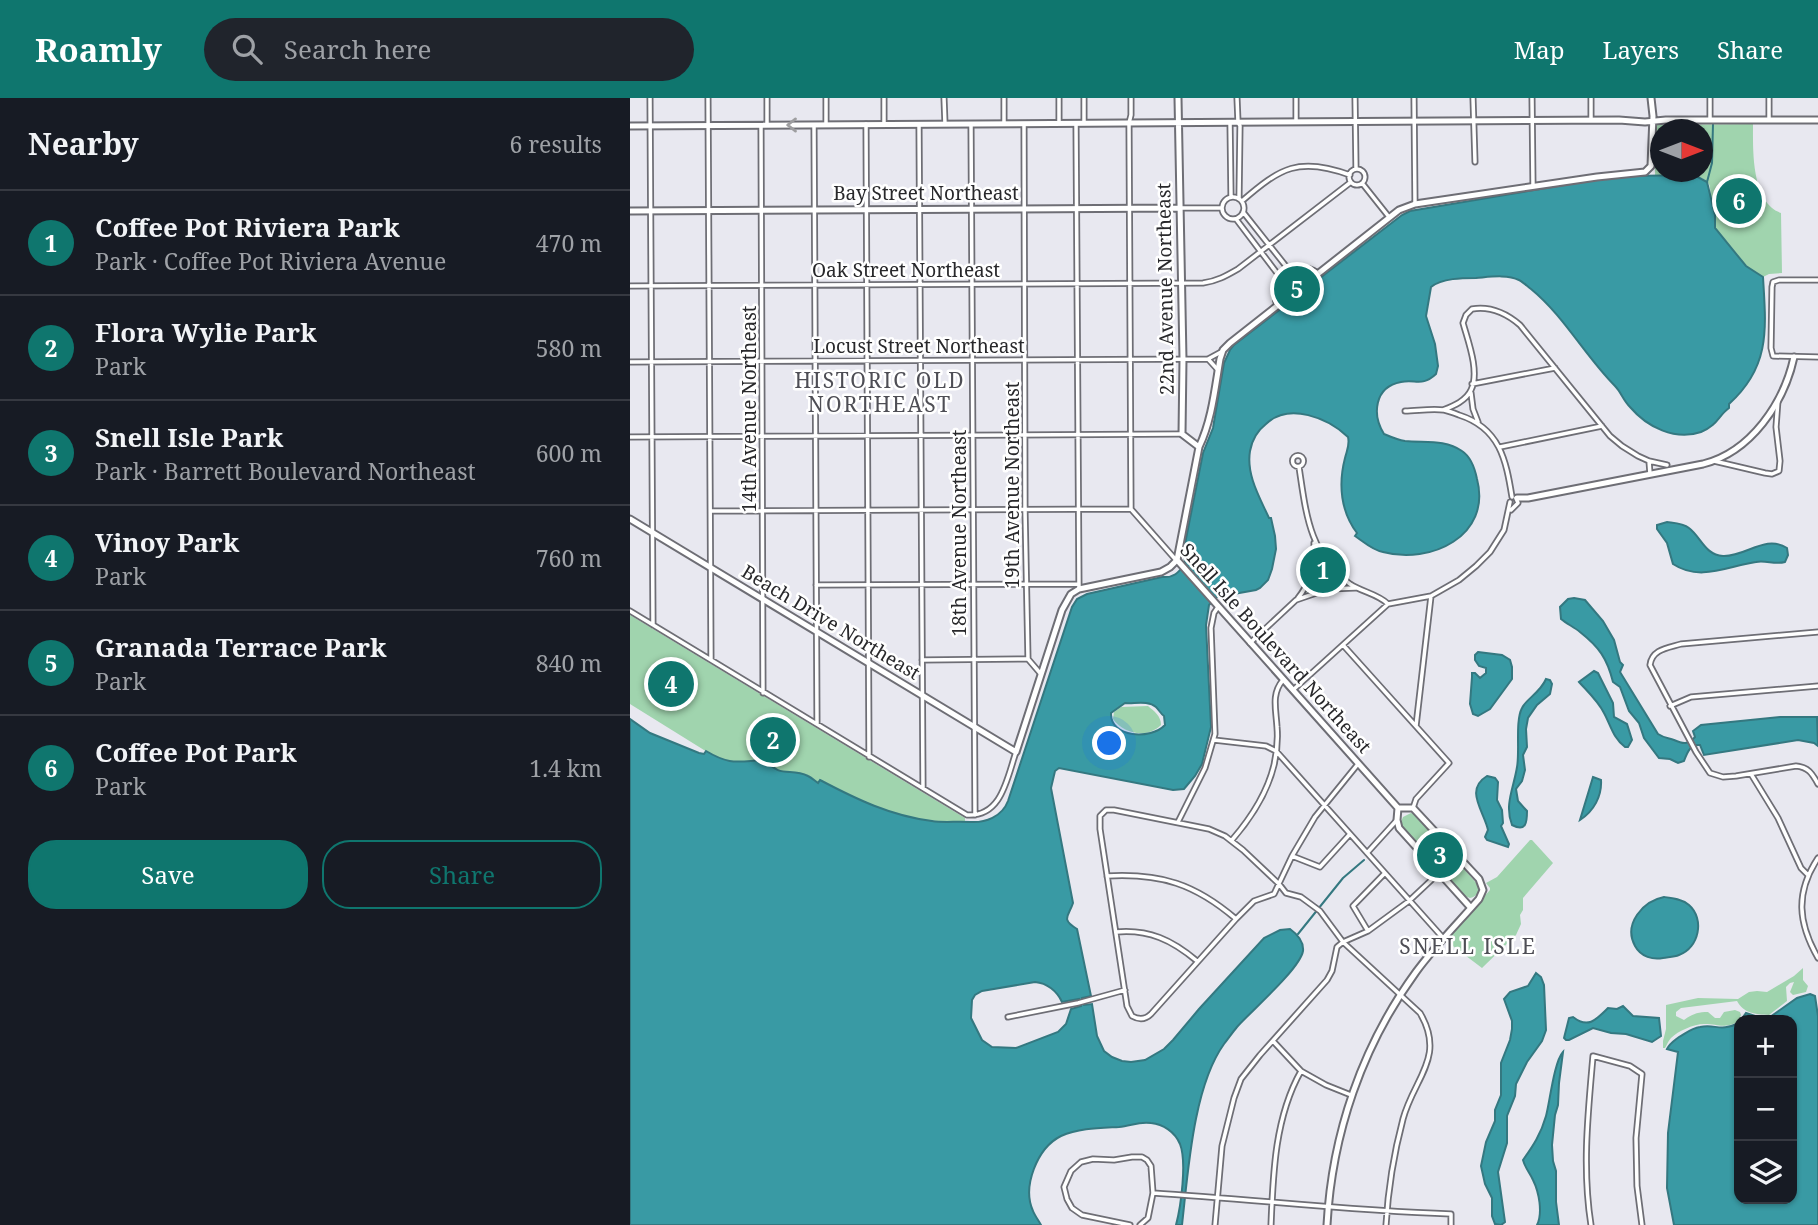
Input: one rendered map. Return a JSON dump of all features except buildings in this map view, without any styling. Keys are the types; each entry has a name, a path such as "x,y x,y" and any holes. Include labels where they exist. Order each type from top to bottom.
{"street":[{"path":"650,98 653,625"},
{"path":"708,98 711,660"},
{"name":"14th Avenue Northeast","path":"763,693 762,210 767,98"},
{"path":"826,98 826,125"},
{"path":"884,98 884,124"},
{"path":"944,98 945,124"},
{"path":"1004,98 1004,124"},
{"path":"1059,98 1059,123"},
{"path":"1084,98 1084,123"},
{"path":"710,511 1131,509 1131,98"},
{"name":"22nd Avenue Northeast","path":"1178,98 1182,434"},
{"path":"1231,197 1237,98"},
{"path":"1296,98 1296,122"},
{"path":"1350,175 1356,169 1355,98"},
{"path":"1414,98 1415,204"},
{"path":"1474,98 1475,162"},
{"path":"1532,98 1533,186"},
{"path":"1591,98 1591,120"},
{"path":"1651,98 1651,119"},
{"path":"1710,98 1710,119"},
{"path":"1769,98 1769,120"},
{"path":"630,126 1650,120"},
{"path":"1713,120 1818,120"},
{"path":"1234,122 1240,126 1241,200 1244,207 1236,219 1225,216 1223,202 1231,197 1241,200"},
{"path":"630,611 966,815 988,811 999,801 1065,603 1079,586 1076,123"},
{"path":"866,124 869,757"},
{"path":"919,124 923,788"},
{"name":"18th Avenue Northeast","path":"971,124 975,815"},
{"name":"19th Avenue Northeast","path":"1024,124 1028,659"},
{"path":"814,125 817,724"},
{"path":"1241,200 1274,175 1290,169 1322,166 1350,175"},
{"path":"816,585 1079,586 1161,572 1177,560 1199,447 1207,427 1223,351 1237,337 1399,210 1415,204 1645,172 1650,167"},
{"path":"1356,169 1364,175 1362,183"},
{"path":"1350,175 1351,182 1356,185 1362,183"},
{"name":"Oak Street Northeast","path":"630,286 1203,283 1224,278 1238,269 1351,182"},
{"path":"1362,183 1389,218"},
{"name":"Bay Street Northeast","path":"630,211 1222,208"},
{"path":"1243,212 1289,270"},
{"path":"1236,219 1280,277"},
{"path":"1277,306 1274,293 1280,277 1289,270 1303,267 1318,273"},
{"path":"1818,280 1773,282 1771,348 1773,356 1818,356"},
{"path":"1287,297 1295,302 1306,300 1311,293 1309,281"},
{"path":"1479,424 1473,409 1471,391 1472,350 1463,323 1468,311 1476,308 1489,309 1520,325 1602,426 1622,446 1648,461 1667,465"},
{"name":"Locust Street Northeast","path":"630,362 1208,359 1223,351"},
{"path":"1514,501 1714,461 1727,456 1744,443 1778,400 1786,386 1794,357"},
{"path":"1208,359 1218,370"},
{"path":"1472,384 1555,368"},
{"path":"1443,410 1471,391"},
{"path":"1714,461 1765,473 1779,471 1776,427 1778,400"},
{"path":"1293,690 1388,604 1431,596 1459,580 1490,552 1504,530 1514,501 1500,446 1471,419 1443,410 1405,411"},
{"path":"1500,446 1602,426"},
{"path":"630,437 1182,434 1199,447"},
{"path":"1648,461 1650,474"},
{"path":"1299,467 1304,500 1318,548 1328,563 1356,588 1383,599 1388,604"},
{"name":"Snell Isle Boulevard Northeast","path":"1131,509 1398,808"},
{"name":"Beach Drive Northeast","path":"630,519 1016,752"},
{"path":"1250,643 1296,600 1309,580 1313,568 1313,536"},
{"path":"1296,600 1328,589 1356,588"},
{"path":"1416,726 1431,596"},
{"path":"1178,822 1205,768 1214,740 1216,727 1212,628 1217,607"},
{"path":"1818,632 1692,643 1660,649 1650,660 1651,670 1710,773 1716,776 1736,776 1796,766 1810,771 1818,784"},
{"path":"1343,645 1449,762 1416,799 1413,807"},
{"path":"922,660 1028,659 1041,674"},
{"path":"1232,840 1248,820 1270,778 1278,736 1275,695 1283,680"},
{"path":"1671,706 1691,697 1818,686"},
{"path":"1214,740 1266,746 1276,751 1444,939"},
{"path":"1274,894 1324,805 1357,764"},
{"path":"1751,774 1778,818 1801,868 1808,876"},
{"path":"1413,807 1398,808 1399,828 1471,908"},
{"path":"1328,1225 1336,1150 1351,1095 1374,1041 1416,971 1482,894 1483,886 1479,879 1413,807"},
{"path":"1286,893 1232,840 1209,829 1114,810 1103,812 1100,821 1107,876 1125,990 1132,1016 1140,1019 1148,1017 1254,901 1286,893 1301,897 1320,911 1343,942 1420,1013 1431,1037 1427,1066 1403,1118 1386,1211 1386,1225"},
{"path":"1367,853 1397,820"},
{"path":"1293,856 1320,867 1350,834"},
{"path":"1215,1225 1222,1146 1241,1079 1327,980 1332,971 1337,947 1368,931 1409,901 1457,856"},
{"path":"1818,858 1802,894 1802,917 1818,958"},
{"path":"1368,931 1353,906 1385,873"},
{"path":"1107,876 1148,876 1175,882 1211,899 1236,919"},
{"path":"1116,932 1158,936 1176,944 1198,961"},
{"path":"1008,1017 1125,990"},
{"path":"1273,1041 1301,1070 1326,1085 1351,1095"},
{"path":"1591,1225 1587,1196 1586,1134 1593,1056 1630,1066 1642,1074 1636,1138 1637,1186 1642,1225"},
{"path":"1271,1225 1272,1184 1281,1125 1292,1088 1301,1070"},
{"path":"1130,1225 1082,1215 1072,1208 1064,1187 1071,1171 1082,1162 1093,1159 1142,1157 1147,1160 1151,1166 1153,1193 1148,1218 1140,1225"},
{"path":"1153,1193 1451,1214 1451,1225"}],"green space":[{"path":"1713,124 1753,124 1754,161 1759,187 1771,207 1781,213 1782,273 1763,277 1746,266 1715,228 1707,182 1713,182"},
{"path":"1303,269 1315,273 1319,280 1313,306 1310,309 1282,308 1277,295 1280,283 1289,274"},
{"path":"1317,553 1344,583 1305,593 1314,575"},
{"path":"630,615 965,818 965,822 907,816 855,798 820,781 818,783 798,774 777,770 768,762 732,762 712,755 630,704"},
{"path":"1148,706 1161,722 1161,725 1149,732 1129,731 1113,719 1114,712 1121,707"},
{"path":"1415,814 1479,886 1476,895 1470,898 1465,896 1402,826 1403,817"},
{"path":"1530,840 1553,863 1523,898 1521,924 1516,935 1482,968 1445,940 1490,890 1486,883 1497,877"},
{"path":"1803,968 1803,980 1808,986 1806,992 1793,995 1790,992 1794,982 1790,983 1786,987 1787,1001 1769,1015 1747,1011 1737,1001 1681,1008 1676,1012 1676,1016 1684,1020 1704,1012 1715,1018 1720,1018 1724,1012 1735,1010 1741,1015 1734,1015 1734,1023 1728,1025 1704,1024 1686,1028 1674,1035 1663,1048 1666,1005 1698,998 1738,999 1749,992 1767,992"}],"water":[{"path":"1650,176 1650,182 1707,182 1715,215 1715,228 1746,266 1763,277 1765,330 1759,361 1743,390 1729,404 1729,408 1701,432 1681,435 1662,430 1637,414 1554,311 1519,280 1492,277 1453,279 1436,284 1431,287 1426,316 1435,344 1438,366 1436,374 1419,382 1406,381 1392,385 1381,396 1377,411 1384,434 1405,441 1449,445 1468,457 1476,475 1479,499 1475,516 1466,531 1437,550 1420,554 1401,555 1372,548 1355,536 1357,533 1347,516 1342,498 1348,437 1330,424 1308,415 1297,413 1275,417 1255,436 1249,460 1255,486 1271,518 1275,536 1276,549 1272,569 1268,580 1260,588 1217,597 1209,605 1206,625 1211,727 1202,764 1195,776 1184,789 1173,790 1059,768 1055,771 1051,788 1073,903 1067,920 1077,929 1091,996 1082,998 1084,1005 1092,1004 1097,1036 1104,1051 1112,1057 1131,1062 1145,1060 1164,1049 1264,938 1280,930 1290,929 1302,944 1300,959 1237,1027 1224,1044 1205,1083 1194,1131 1182,1225 1176,1225 1183,1173 1180,1144 1168,1129 1160,1125 1139,1123 1075,1131 1061,1136 1045,1149 1034,1169 1029,1191 1034,1213 1041,1225 630,1225 630,719 650,733 699,753 704,754 706,751 735,762 766,760 776,769 802,774 818,783 820,780 860,800 902,815 941,822 976,822 992,818 1002,811 1008,801 1072,607 1077,599 1087,594 1173,576 1185,564 1184,549 1203,453 1213,428 1224,363 1234,345 1282,308 1300,310 1307,305 1310,309 1320,278 1410,211 1594,180","holes":["1125,703 1145,703 1156,707 1164,716 1165,725 1159,730 1132,734 1117,728 1112,721 1111,713","1035,982 1051,988 1062,1002 1079,999 1081,1006 1071,1009 1066,1024 1058,1032 1016,1048 992,1047 982,1040 971,1018 975,995 982,991"]},
{"path":"1667,522 1687,526 1707,549 1717,555 1740,553 1771,543 1787,548 1788,555 1785,562 1781,563 1756,562 1714,571 1693,572 1673,564 1667,543 1657,529 1657,525"},
{"path":"1568,599 1585,600 1603,621 1614,640 1623,665 1620,672 1658,734 1685,743 1695,737 1693,731 1701,725 1780,717 1817,717 1818,746 1798,740 1704,755 1700,745 1697,745 1689,750 1684,761 1678,763 1659,758 1644,738 1639,723 1629,711 1620,687 1613,682 1608,666 1597,648 1587,637 1561,619 1560,607"},
{"path":"1478,652 1502,655 1510,660 1512,679 1490,709 1478,716 1473,714 1470,704 1472,673 1480,678 1486,673 1486,668 1479,666 1475,660"},
{"path":"1594,671 1598,673 1613,703 1614,717 1627,724 1632,740 1628,747 1618,740 1599,705 1579,682"},
{"path":"1546,679 1552,684 1550,694 1537,705 1528,718 1527,747 1523,755 1525,770 1516,789 1518,801 1527,811 1527,819 1523,827 1517,827 1512,825 1509,810 1518,760 1520,714 1524,705"},
{"path":"1487,776 1498,782 1497,800 1502,810 1501,826 1508,847 1485,837 1488,830 1476,794 1480,782"},
{"path":"1593,777 1601,780 1598,797 1593,808 1580,820"},
{"path":"1664,897 1689,905 1697,918 1698,933 1691,946 1679,955 1651,958 1635,946 1632,938 1633,922 1642,908"},
{"path":"1536,973 1544,985 1546,1030 1516,1084 1515,1096 1507,1116 1507,1143 1498,1172 1505,1222 1501,1225 1495,1224 1492,1216 1492,1198 1481,1166 1501,1095 1501,1063 1512,1029 1504,999 1510,992 1528,986"},
{"path":"1810,994 1815,996 1818,1016 1818,1225 1674,1225 1667,1188 1668,1133 1678,1052 1667,1049 1679,1037 1694,1028 1705,1026 1734,1025 1734,1204 1797,1204 1797,1015 1773,1015 1797,998"},
{"path":"1623,1006 1633,1016 1659,1018 1661,1036 1652,1042 1593,1028 1569,1040 1564,1038 1569,1018 1588,1023 1608,1008 1617,1009"},
{"path":"1563,1052 1552,1145 1559,1225 1537,1225 1540,1215 1538,1196 1523,1160 1544,1122 1555,1073"}],"waterway":[{"path":"1298,934 1343,878 1364,860"}],"place":[{"name":"Coffee Pot Park","path":"1739,201"},
{"name":"Granada Terrace Park","path":"1297,289"},
{"name":"Coffee Pot Riviera Park","path":"1323,570"},
{"name":"Vinoy Park","path":"671,684"},
{"name":"Flora Wylie Park","path":"773,740"},
{"name":"Snell Isle Park","path":"1440,855"}],"district":[{"name":"HISTORIC OLD NORTHEAST","path":"880,392"},
{"name":"SNELL ISLE","path":"1468,946"}]}
